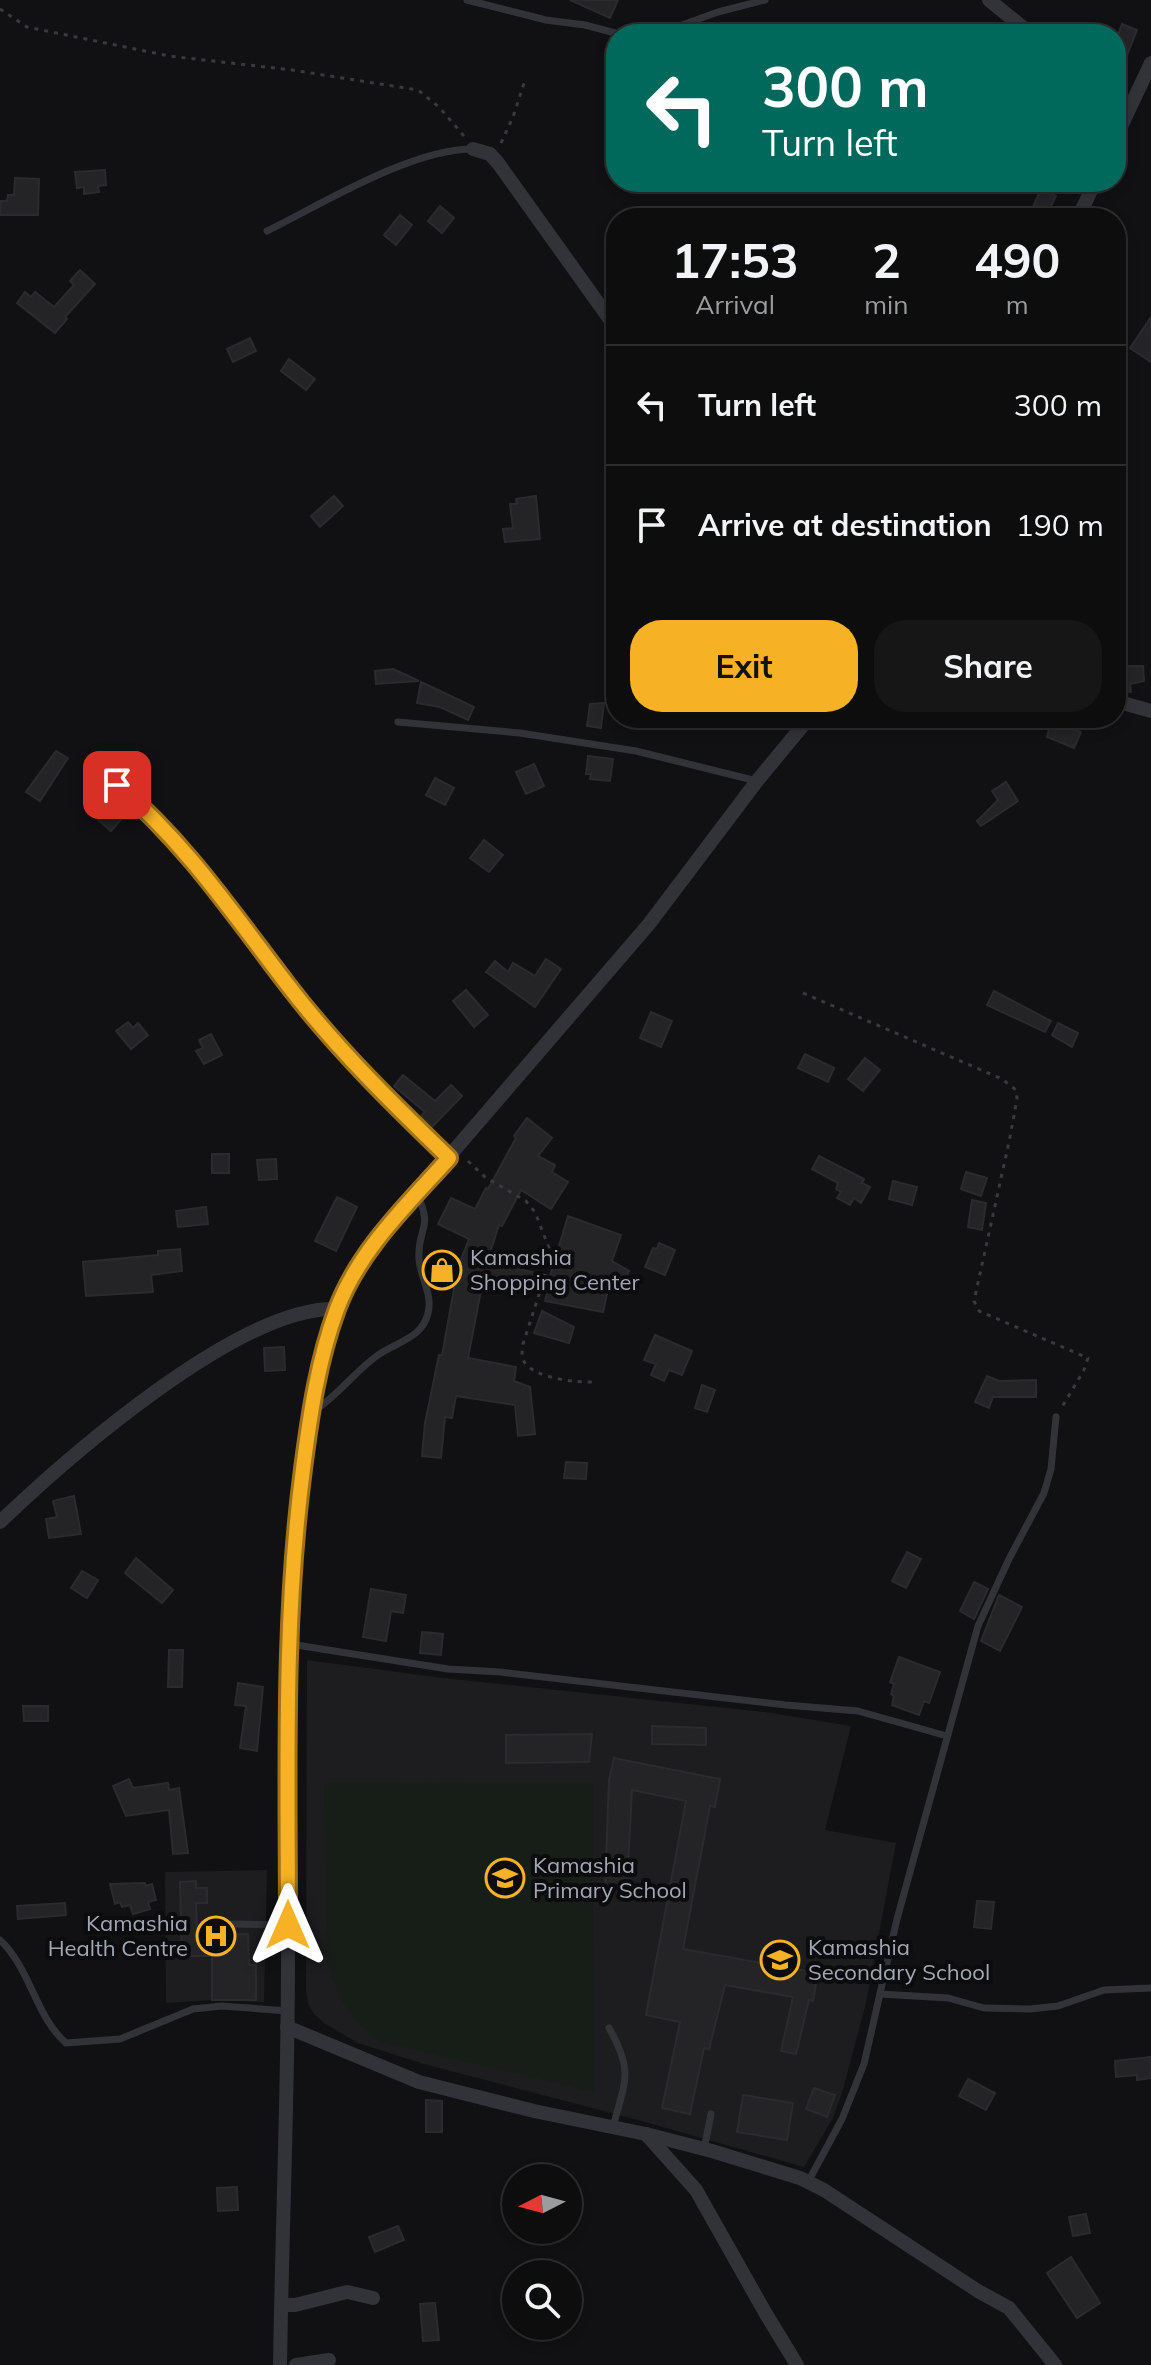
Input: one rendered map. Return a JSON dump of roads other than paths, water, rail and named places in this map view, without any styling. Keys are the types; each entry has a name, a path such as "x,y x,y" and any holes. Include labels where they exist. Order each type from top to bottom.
{"street":[{"path":"989,0 1019,24"},
{"path":"1126,102 1151,63"},
{"path":"473,149 490,154 498,163 606,314"},
{"path":"1126,704 1151,711"},
{"path":"280,2365 293,1559 310,1413 337,1309 369,1253 649,924 801,728"},
{"path":"95,766 140,804 188,857 227,902 288,986 323,1027 452,1154"},
{"path":"0,1522 83,1446 209,1356 286,1319 314,1311 337,1309"},
{"path":"287,2027 419,2082 534,2111 646,2134 808,2182 1009,2308 1055,2365"},
{"path":"646,2134 696,2190 797,2365"},
{"path":"282,2305 295,2305 347,2292 373,2298"},
{"path":"296,2365 329,2360"}],"lane":[{"path":"467,0 546,20 606,31"},
{"path":"685,24 765,0"},
{"path":"267,231 410,161 456,149 473,149"},
{"path":"398,722 520,733 636,751 757,781"},
{"path":"310,1413 325,1404 375,1357 424,1326 429,1312 429,1296 419,1261 426,1211 417,1194"},
{"path":"808,2182 842,2119 864,2064 897,1919 978,1626 1044,1493 1051,1469 1056,1417"},
{"path":"290,1644 448,1669 858,1711 947,1736"},
{"path":"232,1924 288,1925"},
{"path":"0,1940 25,1972 55,2034 66,2043 120,2039 193,2009 222,2006 288,2011"},
{"path":"880,1994 948,1998 984,2008 1030,2009 1058,2006 1104,1990 1151,1988"},
{"path":"609,2028 626,2064 625,2081 613,2127"},
{"path":"704,2149 711,2114"}],"place":[{"name":"Kamashia Shopping Center","path":"442,1270"},
{"name":"Kamashia Primary School","path":"505,1878"},
{"name":"Kamashia Health Centre","path":"216,1936"},
{"name":"Kamashia Secondary School","path":"780,1960"}]}
